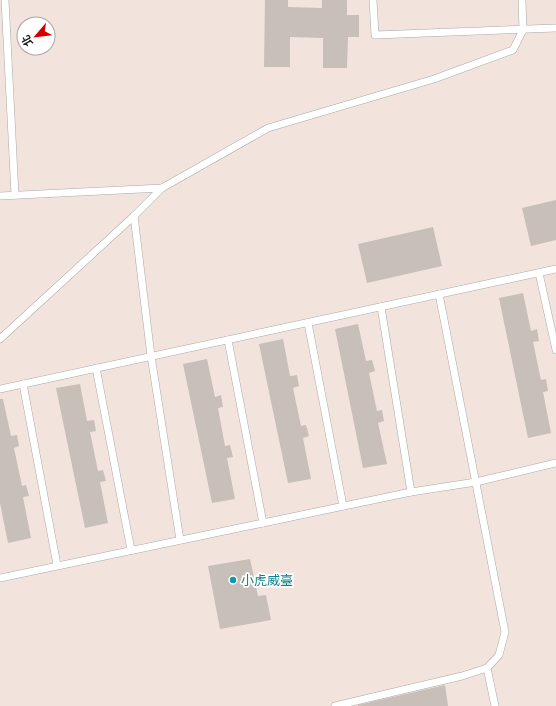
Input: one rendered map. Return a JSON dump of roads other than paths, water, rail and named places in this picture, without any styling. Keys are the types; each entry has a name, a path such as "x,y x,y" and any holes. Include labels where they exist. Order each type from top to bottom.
{"lane":[{"path":"5,0 15,195"},
{"path":"373,0 375,35 556,28"},
{"path":"0,339 134,216 162,188 268,128 434,79 513,50 523,30 522,0"},
{"path":"0,196 162,188"},
{"path":"134,216 151,356 180,540"},
{"path":"0,389 556,269"},
{"path":"539,273 556,350"},
{"path":"335,706 462,676 487,668 499,655 505,632 439,294"},
{"path":"381,307 411,492"},
{"path":"308,323 344,506"},
{"path":"228,340 264,523"},
{"path":"96,368 131,550"},
{"path":"23,384 57,565"},
{"path":"0,578 411,492 476,482 556,463"},
{"path":"487,668 495,706"}],"place":[{"name":"小虎威臺","path":"233,580"}]}
